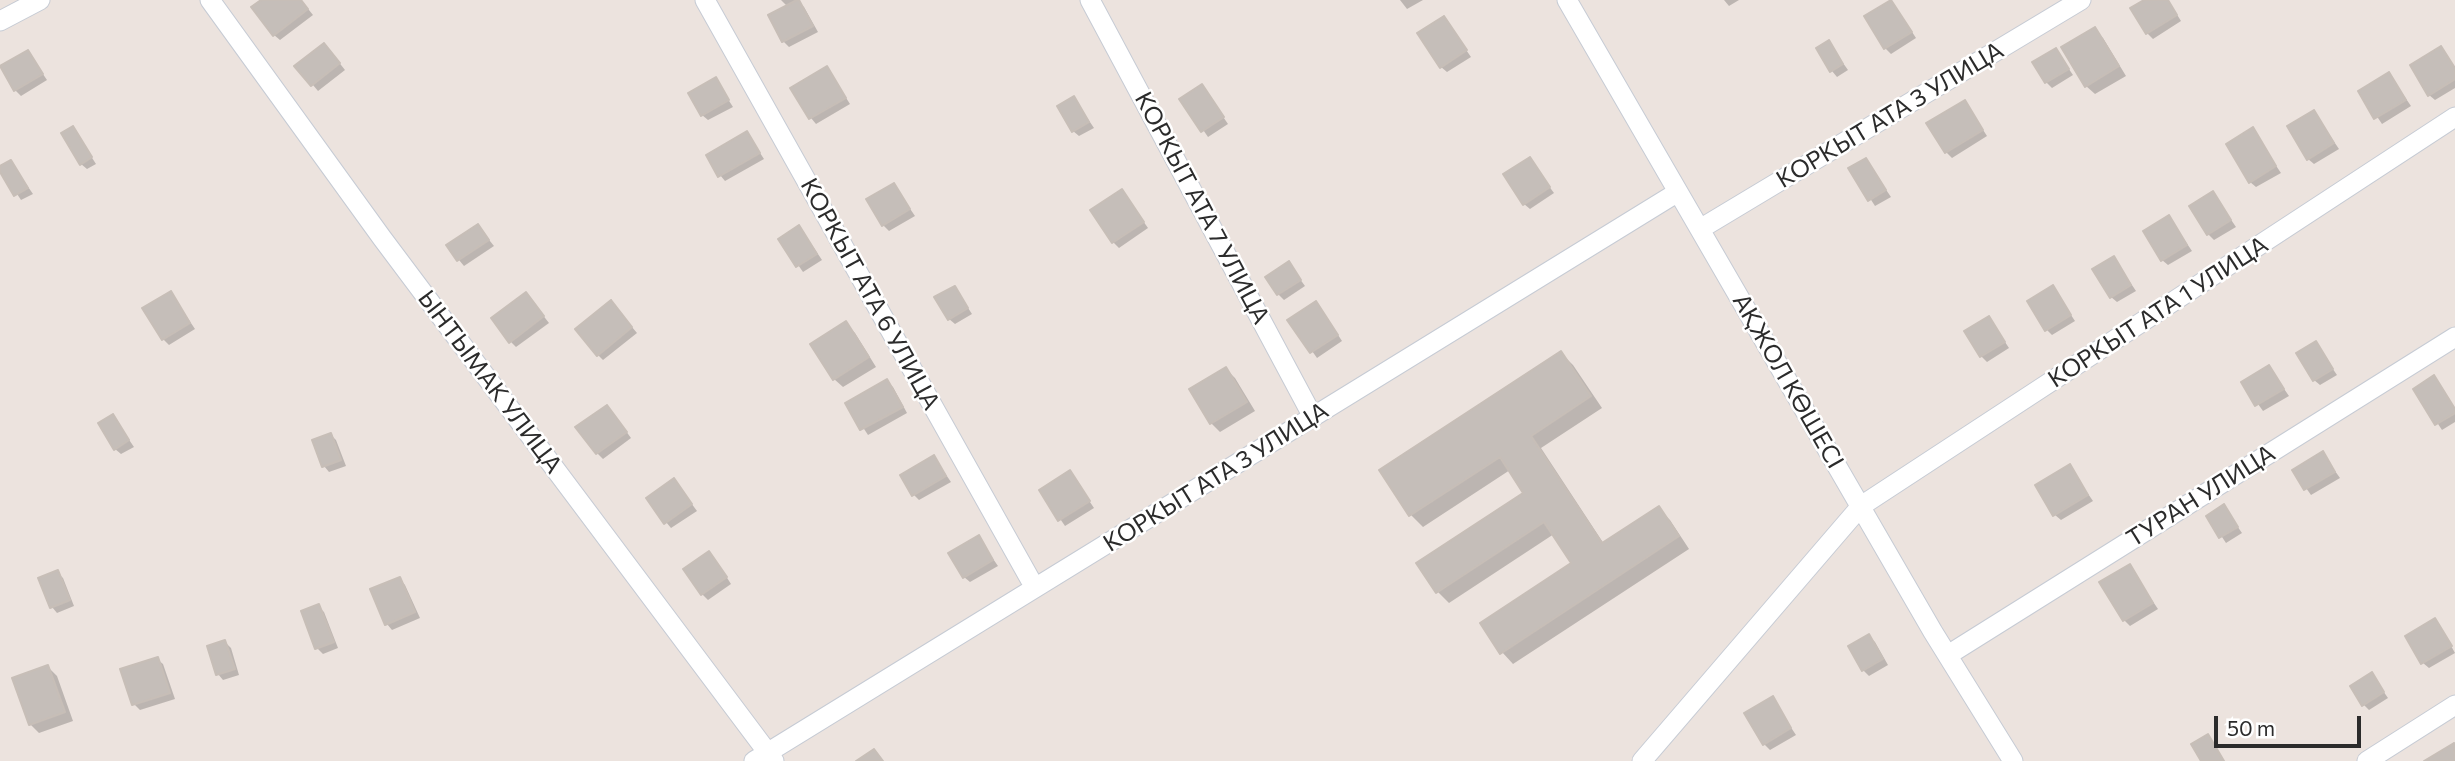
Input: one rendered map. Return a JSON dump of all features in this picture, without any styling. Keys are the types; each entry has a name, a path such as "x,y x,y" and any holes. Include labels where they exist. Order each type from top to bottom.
{"street":[{"path":"0,21 40,0"},
{"name":"ЫНТЫМАК УЛИЦА","path":"210,0 382,239 765,758"},
{"name":"КОРКЫТ АТА 6 УЛИЦА","path":"705,0 1035,588"},
{"name":"КОРКЫТ АТА 7 УЛИЦА","path":"1090,0 1313,417"},
{"name":"АҚЖОЛ КӨШЕСІ","path":"1567,0 1948,655 2013,761"},
{"name":"КОРКЫТ АТА 3 УЛИЦА","path":"1700,229 2081,0"},
{"name":"КОРКЫТ АТА 1 УЛИЦА","path":"1861,506 2455,117"},
{"name":"КОРКЫТ АТА 3 УЛИЦА","path":"765,758 1035,588 1678,192"},
{"name":"ТУРАН УЛИЦА","path":"1948,655 2455,337"},
{"path":"1642,761 1861,506"},
{"path":"2367,761 2455,705"}],"building":[{"path":"261,0 301,0 308,9 273,36 251,7"},
{"path":"797,0 813,26 782,42 768,15"},
{"path":"1891,0 1912,32 1884,49 1864,16"},
{"path":"2144,0 2168,0 2177,15 2146,34 2130,8"},
{"path":"1444,16 1467,50 1440,68 1417,33"},
{"path":"2095,27 2119,66 2085,87 2061,47"},
{"path":"1829,40 1843,64 1830,72 1816,48"},
{"path":"324,43 340,63 311,86 294,66"},
{"path":"2441,46 2455,68 2455,79 2428,96 2410,65"},
{"path":"2056,48 2069,69 2045,83 2032,62"},
{"path":"28,50 43,74 14,91 0,66"},
{"path":"827,66 846,98 809,119 790,88"},
{"path":"2389,72 2406,100 2374,119 2358,91"},
{"path":"716,77 729,100 701,116 688,93"},
{"path":"1202,84 1224,117 1201,132 1179,99"},
{"path":"1074,96 1089,122 1072,132 1057,106"},
{"path":"1965,100 1983,130 1945,153 1926,123"},
{"path":"2314,110 2334,143 2307,160 2287,126"},
{"path":"73,126 92,157 80,165 61,133"},
{"path":"2253,127 2276,166 2249,183 2226,144"},
{"path":"747,131 760,153 718,177 706,155"},
{"path":"1530,157 1550,187 1523,205 1503,174"},
{"path":"1866,158 1886,190 1868,201 1848,168"},
{"path":"11,160 28,188 14,196 0,172 0,166"},
{"path":"894,183 910,209 882,226 866,199"},
{"path":"1122,189 1144,222 1112,243 1090,210"},
{"path":"2213,191 2231,220 2207,235 2189,206"},
{"path":"2169,215 2187,245 2161,261 2143,231"},
{"path":"478,224 489,240 457,261 446,245"},
{"path":"799,225 817,254 796,267 778,239"},
{"path":"2114,256 2131,285 2110,298 2092,269"},
{"path":"1289,261 1301,280 1277,295 1265,277"},
{"path":"2053,285 2071,315 2045,331 2027,301"},
{"path":"955,286 968,308 948,320 934,297"},
{"path":"171,291 190,323 162,340 142,308"},
{"path":"526,292 544,316 509,343 491,318"},
{"path":"611,300 632,327 597,356 575,329"},
{"path":"1316,301 1338,335 1310,353 1287,320"},
{"path":"1989,316 2005,342 1980,357 1964,331"},
{"path":"846,321 869,357 833,380 810,344"},
{"path":"2316,341 2333,369 2313,381 2296,353"},
{"path":"1561,351 1591,396 1531,436 1602,543 1659,506 1679,536 1500,654 1480,623 1571,563 1544,522 1436,593 1416,563 1523,493 1500,457 1409,516 1379,470"},
{"path":"2269,365 2284,389 2255,406 2241,382"},
{"path":"1226,367 1247,402 1210,424 1189,389"},
{"path":"2434,375 2455,409 2455,413 2435,425 2413,389"},
{"path":"887,379 903,407 860,430 845,403"},
{"path":"607,405 627,432 596,454 575,427"},
{"path":"113,414 129,440 114,450 98,423"},
{"path":"331,433 341,460 322,467 312,440"},
{"path":"2323,451 2335,472 2304,490 2292,470"},
{"path":"934,455 946,476 912,496 900,475"},
{"path":"2070,464 2088,495 2053,516 2035,485"},
{"path":"1070,470 1090,501 1058,521 1039,490"},
{"path":"674,478 692,504 664,524 646,498"},
{"path":"2224,504 2238,527 2219,538 2206,516"},
{"path":"979,535 993,560 963,578 948,553"},
{"path":"709,551 727,577 701,595 683,569"},
{"path":"2130,564 2153,603 2123,621 2099,582"},
{"path":"58,570 70,600 50,608 38,578"},
{"path":"400,577 415,612 385,625 370,589"},
{"path":"319,604 334,642 315,649 301,611"},
{"path":"2435,618 2452,646 2421,664 2405,636"},
{"path":"1869,634 1883,659 1862,671 1848,646"},
{"path":"225,640 235,669 216,675 207,646"},
{"path":"158,657 170,693 132,705 120,669"},
{"path":"48,665 65,712 29,725 12,678"},
{"path":"2372,672 2384,692 2362,706 2350,686"},
{"path":"1773,696 1791,728 1763,745 1744,713"},
{"path":"2208,734 2224,761 2201,761 2191,744"},
{"path":"2454,743 2455,761 2424,761"},
{"path":"874,749 883,761 856,761"}]}
